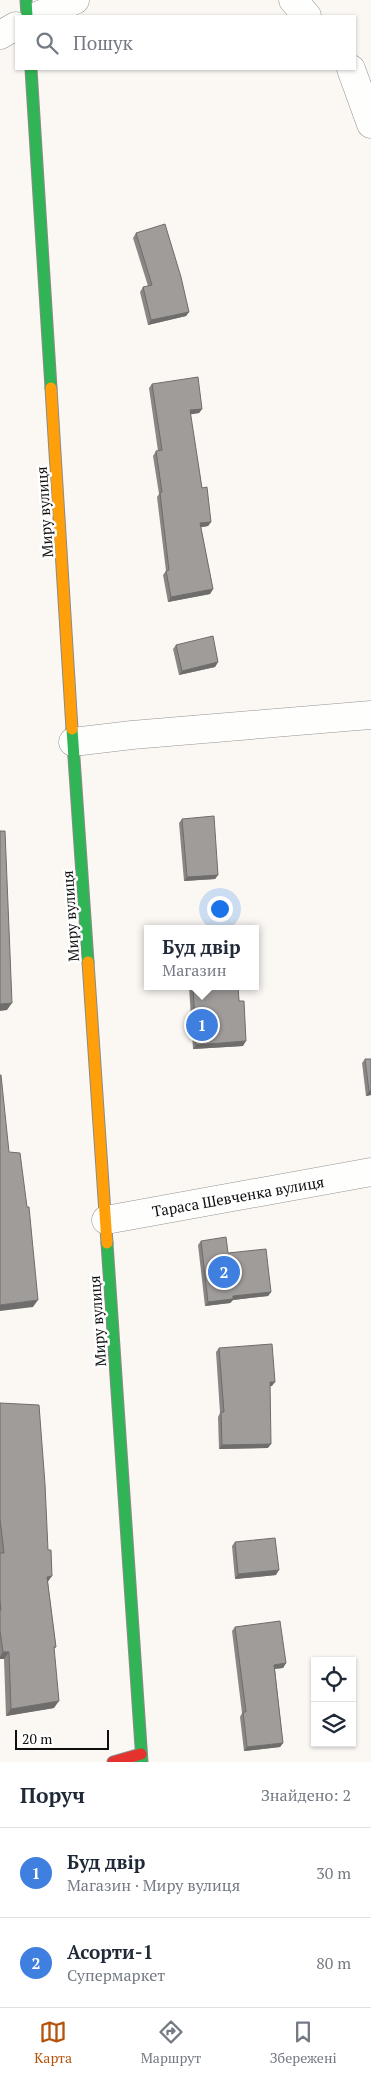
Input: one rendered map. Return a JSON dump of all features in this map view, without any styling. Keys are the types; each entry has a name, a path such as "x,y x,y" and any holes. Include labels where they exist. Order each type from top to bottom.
{"street":[{"path":"26,0 27,15"},
{"path":"39,15 75,0"},
{"path":"293,0 306,15"},
{"path":"0,35 15,27"},
{"name":"Миру вулиця","path":"31,70 73,742 142,1758"},
{"path":"351,70 371,124"},
{"path":"73,742 132,735 371,715"},
{"name":"Тараса Шевченка вулиця","path":"106,1220 371,1172"},
{"path":"113,1762 142,1758"}],"building":[{"path":"165,224 189,312 151,320 143,287 152,285 136,233"},
{"path":"198,377 202,409 190,410 202,488 207,487 211,522 200,523 213,589 171,597 166,571 169,570 160,493 162,492 156,451 162,450 152,384"},
{"path":"213,636 218,662 182,671 176,645"},
{"path":"214,816 218,875 187,877 182,819"},
{"path":"0,831 5,831 12,1003 0,1004"},
{"path":"193,990 238,990 239,1001 244,1001 246,1041 196,1045"},
{"path":"365,1059 371,1059 371,1091 369,1091"},
{"path":"0,1075 9,1152 20,1153 27,1207 29,1207 38,1300 0,1305"},
{"path":"226,1237 228,1253 266,1249 271,1292 233,1296 233,1299 208,1302 201,1241"},
{"path":"272,1344 275,1382 270,1382 271,1444 222,1445 221,1412 224,1412 219,1348"},
{"path":"0,1403 39,1405 48,1550 51,1550 52,1576 47,1577 56,1647 54,1647 59,1701 11,1709 9,1652 3,1652 0,1631 0,1553 4,1553 0,1519"},
{"path":"275,1538 279,1570 238,1574 235,1542"},
{"path":"280,1621 286,1663 274,1665 283,1743 247,1747 243,1712 246,1712 235,1627"}],"traffic: fast":[{"path":"26,0 27,15"},
{"path":"31,70 51,388"},
{"path":"72,729 88,962"},
{"path":"107,1243 142,1762"}],"traffic: slow":[{"path":"51,388 72,729"},
{"path":"88,962 107,1243"}],"traffic: jam":[{"path":"113,1762 141,1754"}],"place":[{"name":"Буд двір","path":"202,1025"},
{"name":"Асорти-1","path":"224,1272"}]}
